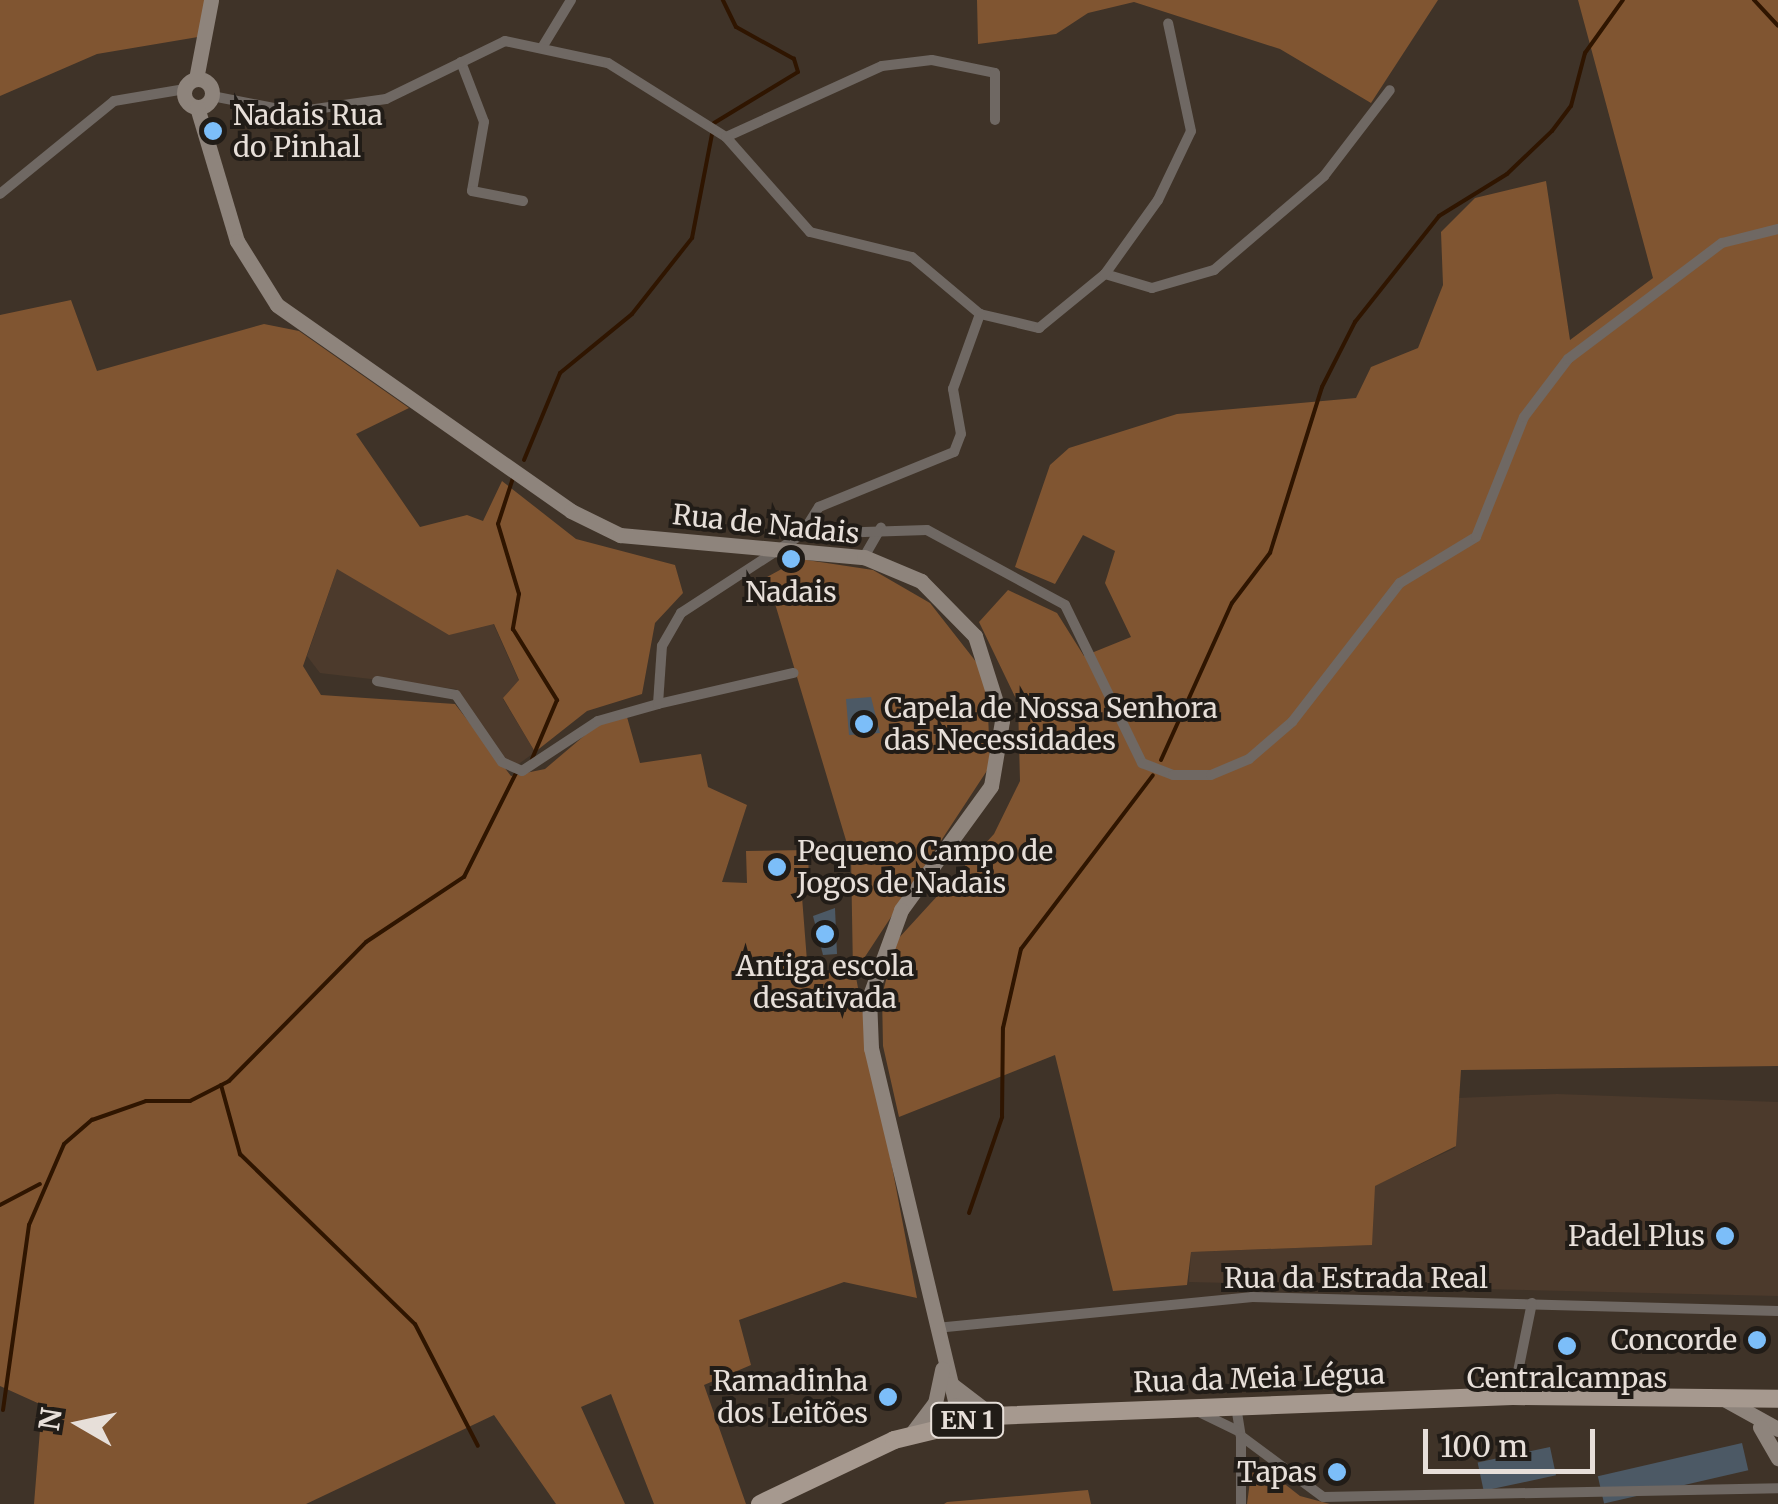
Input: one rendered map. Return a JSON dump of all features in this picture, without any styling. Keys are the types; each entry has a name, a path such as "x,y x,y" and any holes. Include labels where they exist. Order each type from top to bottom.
{"main road":[{"name":"Rua da Meia Légua","path":"760,1504 912,1433 993,1416 1513,1396 1771,1398"}],"street":[{"path":"190,84 211,0"},
{"path":"544,46 571,0"},
{"path":"0,194 97,110 190,84 212,96 294,112 386,99 505,41 544,46 608,63 726,136 810,232 912,257 980,314 1039,328 1105,274 1158,200 1191,131 1168,23"},
{"path":"726,136 882,66 932,60 995,72 996,120"},
{"path":"462,62 484,122 472,192 522,202"},
{"name":"Rua de Nadais","path":"190,84 247,265 297,320 596,526 864,557 950,604 982,648 1002,722 990,786 901,910 869,998 871,1048 942,1360 945,1425"},
{"path":"1105,274 1152,288 1214,270 1324,176 1390,90"},
{"path":"196,107 212,96"},
{"path":"802,534 882,527 927,530 1050,592 1076,624 1123,740 1142,762 1173,776 1211,775 1249,759 1292,722 1400,583 1476,536 1524,417 1568,358 1722,243 1778,229"},
{"path":"658,704 662,646 681,613 786,550 802,534 819,506 954,452 961,434 953,389 980,314"},
{"path":"864,557 882,527"},
{"path":"376,681 456,695 502,762 522,771 598,721 792,672"},
{"name":"Rua da Estrada Real","path":"935,1328 1252,1297 1778,1310"},
{"path":"1513,1396 1532,1303"},
{"path":"946,1387 993,1416"},
{"name":"Rua de Nadais","path":"912,1433 946,1387"},
{"path":"1718,1396 1760,1426 1778,1458"},
{"path":"1760,1426 1771,1398"},
{"path":"1236,1432 1265,1405"},
{"path":"1231,1406 1241,1504"},
{"path":"1192,1408 1236,1432 1303,1490 1348,1501 1655,1498 1778,1488"},
{"path":"1760,1426 1778,1429"}],"shaded area":[{"path":"0,0 206,0 198,37 97,54 0,96"},
{"path":"977,0 1438,0 1371,103 1280,49 1134,2 1088,13 1056,34 978,44"},
{"path":"1578,0 1778,0 1778,1066 1461,1070 1456,1146 1375,1186 1372,1245 1191,1252 1187,1285 1113,1291 1055,1055 899,1117 883,1046 882,995 897,940 994,834 1020,781 1018,703 979,622 1008,590 1057,613 1084,656 1131,637 1105,583 1115,551 1083,535 1055,584 1015,567 1050,465 1069,448 1177,414 1356,398 1371,367 1418,348 1443,285 1441,232 1475,198 1546,181 1570,340 1653,278"},
{"path":"71,300 97,371 264,324 299,331 409,408 356,434 420,527 467,515 483,521 502,481 576,539 675,565 683,593 655,623 642,694 587,711 535,752 503,698 519,680 494,624 449,635 337,569 303,666 321,695 455,704 511,776 545,769 598,724 627,717 640,763 701,754 708,787 747,805 722,882 747,883 746,851 808,850 809,883 801,884 808,974 853,972 851,857 767,577 800,559 873,570 930,603 977,663 987,685 990,766 855,972 917,1298 844,1282 739,1320 751,1365 704,1385 746,1504 654,1504 611,1394 581,1407 625,1504 556,1504 494,1415 306,1504 34,1504 42,1405 0,1386 0,315"},
{"path":"337,569 493,623 519,681 503,699 535,752 516,766 503,758 456,689 320,673 307,656"},
{"path":"1557,1094 1778,1102 1778,1296 1189,1282 1191,1252 1369,1245 1374,1186 1455,1148 1457,1098"},
{"path":"1253,1459 1300,1496 1330,1504 1247,1504"},
{"path":"1088,1490 1091,1504 944,1504 947,1502"}],"building":[{"name":"Capela de Nossa Senhora das Necessidades","path":"871,697 880,733 849,735 846,699"},
{"name":"Antiga escola desativada","path":"835,908 837,954 823,955 813,916"},
{"path":"1742,1443 1748,1470 1604,1504 1598,1476"},
{"path":"1550,1447 1556,1475 1484,1491 1478,1462"}],"waterway":[{"path":"714,123 798,72 794,59 736,27 723,0"},
{"path":"1161,760 1232,603 1270,553 1322,387 1355,322 1439,216 1507,174 1552,131 1571,106 1585,53 1623,0"},
{"path":"1754,0 1778,26"},
{"path":"524,460 560,373 632,314 692,238 712,134"},
{"path":"513,478 498,524 519,594 513,629 557,700 532,759"},
{"path":"3,1410 29,1225 64,1144 92,1120 146,1101 190,1101 229,1081 366,942 464,877 517,771"},
{"path":"969,1213 1002,1117 1003,1028 1021,949 1153,775"},
{"path":"221,1085 240,1154 415,1324 478,1446"},
{"path":"0,1205 40,1184"}],"place":[{"name":"Nadais Rua do Pinhal","path":"213,131"},
{"name":"Nadais","path":"791,559"},
{"name":"Capela de Nossa Senhora das Necessidades","path":"864,724"},
{"name":"Pequeno Campo de Jogos de Nadais","path":"777,867"},
{"name":"Antiga escola desativada","path":"825,934"},
{"name":"Padel Plus","path":"1725,1236"},
{"name":"Concorde","path":"1757,1340"},
{"name":"Centralcampas","path":"1567,1346"},
{"name":"Ramadinha dos Leitões","path":"888,1397"},
{"name":"Tapas","path":"1337,1472"}]}
